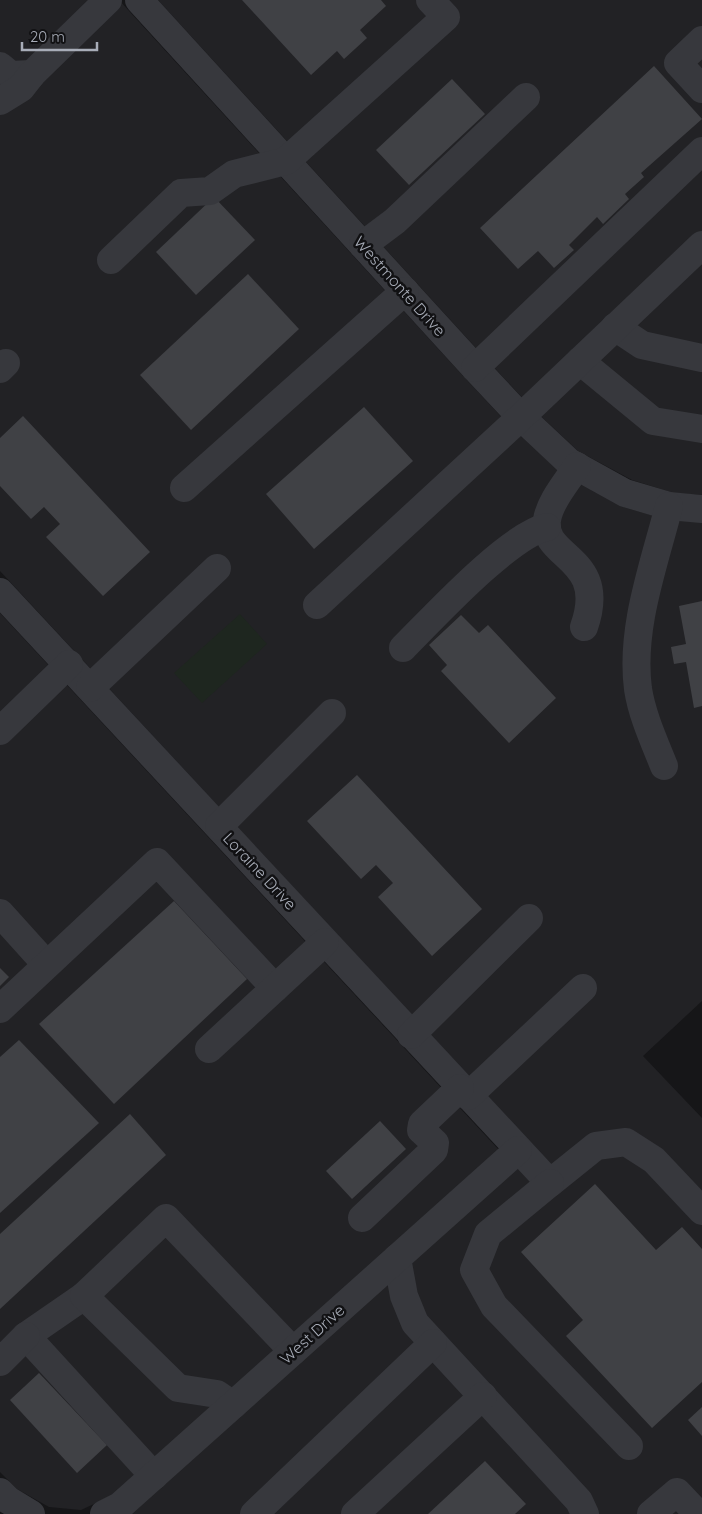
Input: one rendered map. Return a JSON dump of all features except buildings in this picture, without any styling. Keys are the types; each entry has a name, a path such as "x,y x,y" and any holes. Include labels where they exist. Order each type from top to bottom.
{"street":[{"path":"0,101 21,88 32,74 108,0"},
{"name":"Westmonte Drive","path":"139,0 475,368 521,417 569,462 625,493 669,506 702,509"},
{"path":"111,260 181,193 210,191 234,174 286,161 446,17 430,0"},
{"path":"702,40 678,63 702,89"},
{"path":"0,66 11,75 32,74"},
{"path":"363,245 395,221 526,97"},
{"path":"475,368 702,151"},
{"path":"317,605 521,417 702,245"},
{"path":"184,488 405,291"},
{"path":"615,327 642,346 702,358"},
{"path":"580,361 653,421 702,429"},
{"path":"577,466 549,512 547,533 552,541 581,570 587,582 590,609 584,627"},
{"path":"664,766 639,692 636,664 643,611 669,506"},
{"path":"403,648 442,609 512,546 527,534 547,527"},
{"path":"90,688 217,568"},
{"name":"Loraine Drive","path":"0,592 69,664 518,1150 550,1182"},
{"path":"0,731 69,664"},
{"path":"219,826 332,713"},
{"path":"0,1009 157,862 276,988"},
{"path":"0,914 46,964"},
{"path":"411,1035 529,918"},
{"path":"209,1049 325,942"},
{"path":"362,1218 434,1150 435,1143 421,1130 422,1124 464,1092 584,988"},
{"path":"629,1446 494,1306 474,1270 488,1234 596,1146 626,1142 654,1160 702,1211"},
{"name":"West Drive","path":"104,1514 120,1506 518,1150"},
{"path":"0,1362 26,1336 84,1296 166,1218 293,1351"},
{"path":"397,1258 404,1296 415,1323 579,1501 585,1514"},
{"path":"84,1296 178,1388 217,1394 233,1405"},
{"path":"26,1336 154,1476"},
{"path":"254,1514 433,1343"},
{"path":"355,1514 483,1396"},
{"path":"0,1492 8,1500 31,1514"},
{"path":"651,1514 677,1492 698,1514"}],"shaded area":[{"path":"0,0 119,0 465,378 511,427 562,474 620,506 664,519 702,522 702,1001 643,1056 702,1118 702,1514 129,1514 537,1150 0,571"},
{"path":"158,0 702,0 702,495 674,493 632,480 578,451 531,407 486,359"},
{"path":"0,613 499,1150 113,1495 81,1510 49,1507 17,1489 0,1472"},
{"path":"240,614 267,644 202,703 174,673"}]}
